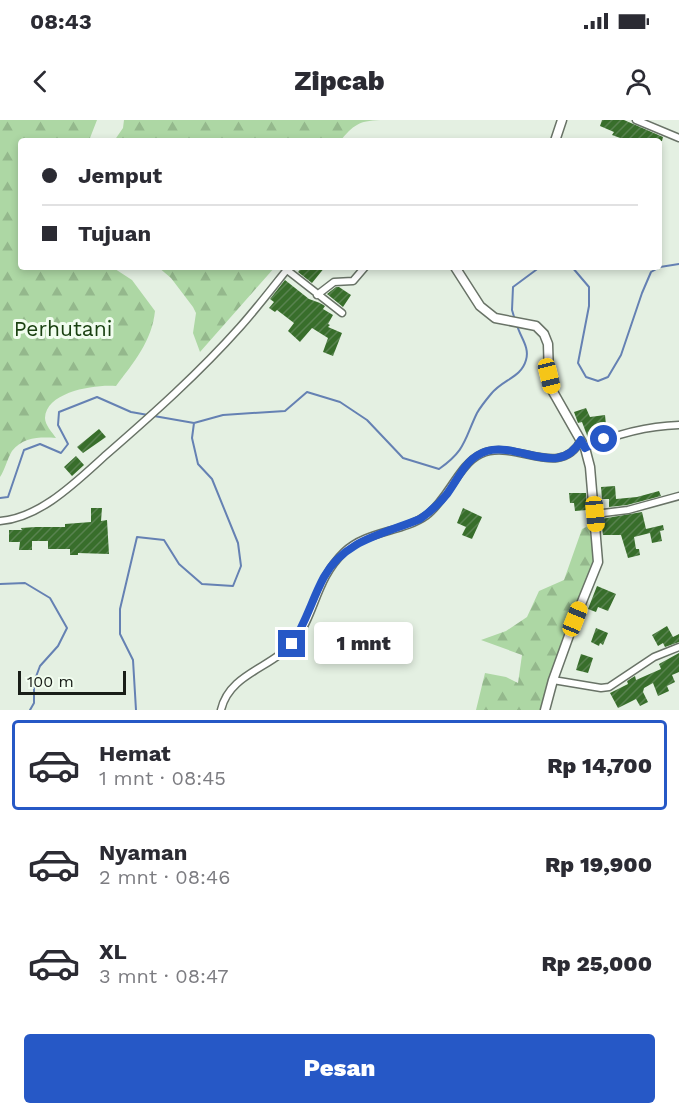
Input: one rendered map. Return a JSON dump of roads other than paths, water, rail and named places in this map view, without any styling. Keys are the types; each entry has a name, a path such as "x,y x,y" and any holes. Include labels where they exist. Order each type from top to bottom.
{"street":[{"path":"556,138 562,120"},
{"path":"636,120 679,138"},
{"path":"0,521 33,511 78,481 148,419 239,328 287,270"},
{"path":"289,270 317,295 342,313"},
{"path":"317,295 334,282 353,281 362,270"},
{"path":"457,270 480,306 500,320 536,326 544,334 548,344 552,390 583,444 590,467 598,562 553,680 545,710"},
{"path":"221,710 228,694 240,680 272,661 292,644 307,617 324,576 345,551 379,533 420,519 432,510 447,493 471,460 487,451 500,450 556,459 572,454 583,444 621,433 648,427 679,425"},
{"path":"595,514 628,510 679,495"},
{"path":"553,680 601,688 609,687 654,657 679,647"}],"waterway":[{"path":"662,267 679,264"},
{"path":"515,320 512,310 513,287 536,270"},
{"path":"575,270 589,287 589,306 578,363 586,377 598,381 608,377 621,355 642,293 651,272 655,270"},
{"path":"154,416 194,423 223,415 285,411 307,392 340,402 367,420 403,458 439,469 459,450 477,413 487,399 524,366 527,351 517,325"},
{"path":"0,498 8,497 24,450 40,444 61,453 68,444 58,425 59,412 97,397 131,412 148,415"},
{"path":"136,710 133,660 120,634 120,609 137,537 164,540 179,564 202,584 233,586 241,566 238,543 212,479 198,464 192,438 194,423"},
{"path":"0,584 25,583 50,598 67,628 58,646 40,666 34,682 34,703 30,710"}],"park label":[{"name":"Perhutani","path":"63,329"}]}
